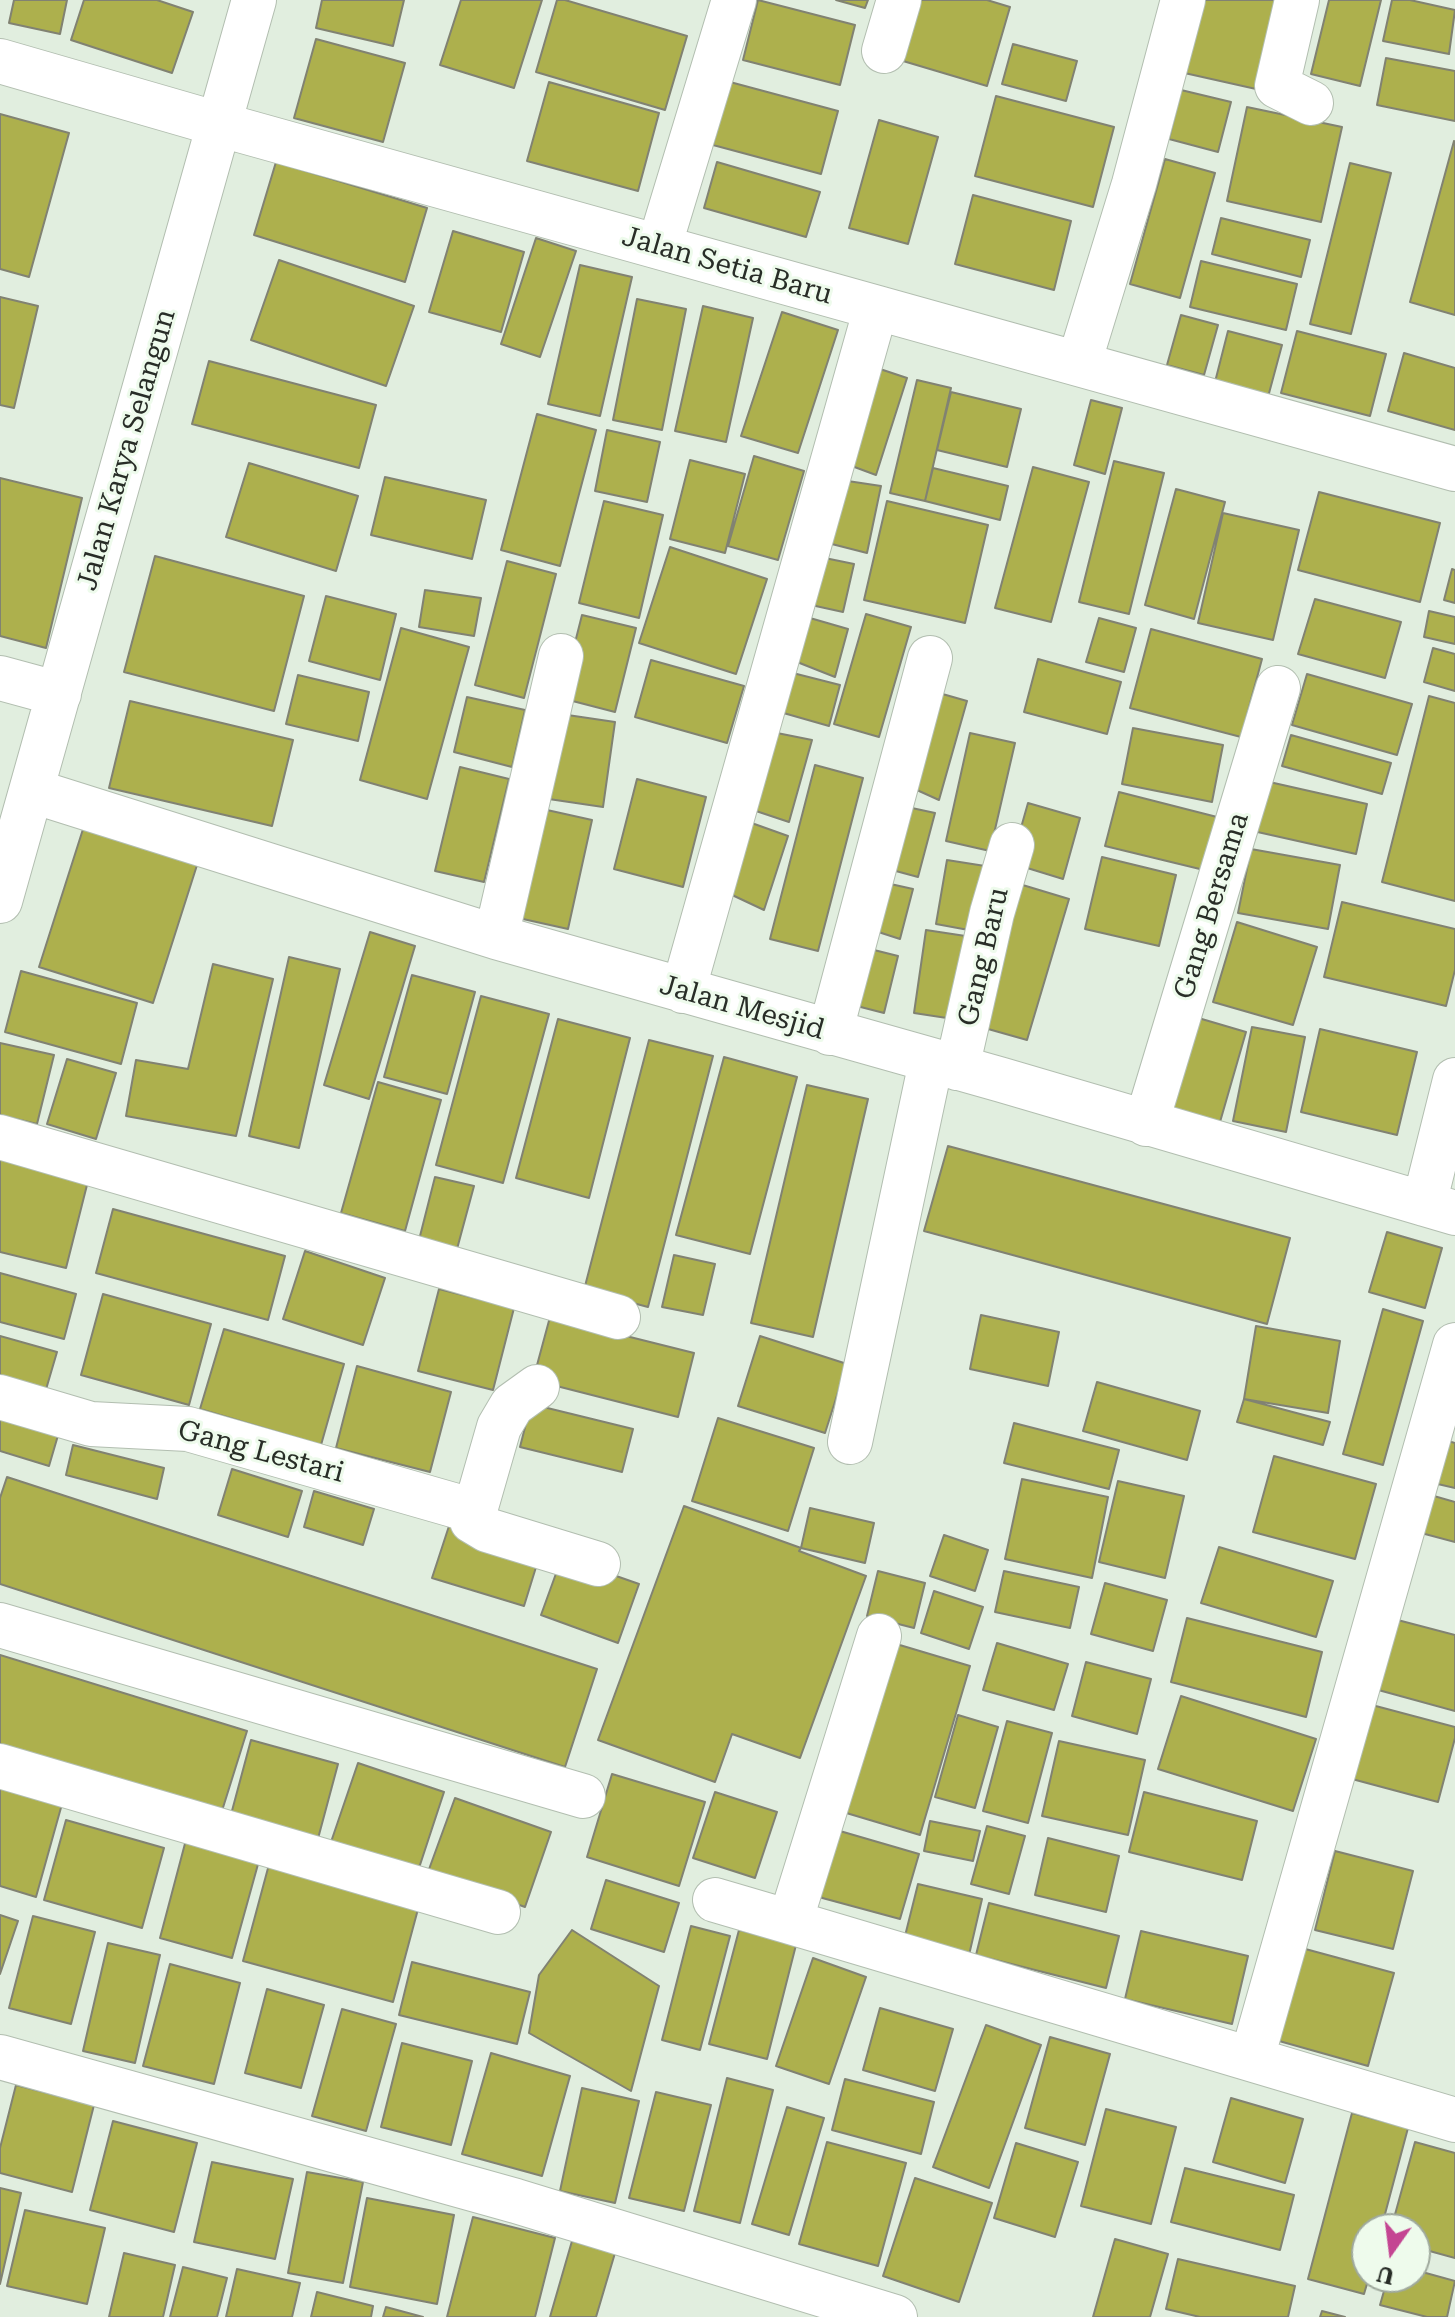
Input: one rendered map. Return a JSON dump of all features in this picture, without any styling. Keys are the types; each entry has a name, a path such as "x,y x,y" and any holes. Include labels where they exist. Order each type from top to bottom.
{"street":[{"name":"Jalan Karya Selangun","path":"0,901 254,0"},
{"path":"659,247 734,0"},
{"path":"884,51 899,0"},
{"path":"1079,363 1134,184 1183,0"},
{"path":"1297,0 1277,86 1311,103"},
{"name":"Jalan Setia Baru","path":"0,61 1455,469"},
{"path":"683,991 876,308"},
{"path":"496,937 561,656"},
{"path":"830,1033 930,658"},
{"path":"0,678 59,694"},
{"name":"Gang Bersama","path":"1146,1124 1278,688"},
{"name":"Jalan Mesjid","path":"33,791 496,937 1439,1209"},
{"name":"Gang Baru","path":"850,1442 944,1065 1012,845"},
{"path":"1439,1209 1455,1080"},
{"path":"0,1137 618,1317"},
{"path":"1252,2058 1455,1345"},
{"path":"537,1387 512,1405 499,1427 472,1521 598,1564"},
{"name":"Gang Lestari","path":"0,1397 91,1424 188,1429 474,1511"},
{"path":"0,1625 583,1796"},
{"path":"790,1922 879,1636"},
{"path":"0,1766 498,1912"},
{"path":"715,1900 1455,2120"},
{"path":"0,2057 516,2201 895,2317"}],"building":[{"path":"14,0 67,0 60,34 9,23"},
{"path":"84,0 157,0 193,12 172,73 71,40"},
{"path":"322,0 404,0 393,46 316,28"},
{"path":"461,0 542,0 514,88 440,65"},
{"path":"557,0 687,36 665,110 536,72"},
{"path":"758,0 855,25 840,85 743,60"},
{"path":"836,0 868,0 865,8"},
{"path":"910,0 987,0 1010,7 987,86 893,58"},
{"path":"1197,0 1286,0 1265,91 1180,72"},
{"path":"1329,0 1381,0 1360,86 1311,74"},
{"path":"1392,0 1410,0 1455,10 1449,54 1383,41"},
{"path":"316,39 405,63 383,142 294,118"},
{"path":"1013,44 1077,61 1066,101 1002,84"},
{"path":"1386,58 1455,71 1455,121 1377,105"},
{"path":"549,82 659,113 638,191 527,161"},
{"path":"730,82 838,111 821,174 713,145"},
{"path":"1181,90 1231,102 1218,152 1169,139"},
{"path":"996,96 1114,127 1093,207 975,176"},
{"path":"1247,107 1342,127 1321,222 1227,201"},
{"path":"0,114 69,133 29,277 0,269"},
{"path":"879,120 938,137 908,244 849,228"},
{"path":"1455,142 1455,315 1410,302"},
{"path":"1165,159 1215,173 1180,298 1130,284"},
{"path":"276,162 427,208 405,282 254,235"},
{"path":"717,162 820,192 806,237 704,208"},
{"path":"1350,163 1391,173 1351,334 1310,324"},
{"path":"973,195 1071,221 1054,290 955,264"},
{"path":"1221,218 1310,240 1301,277 1212,254"},
{"path":"453,231 524,252 501,332 429,312"},
{"path":"536,238 576,251 540,357 501,344"},
{"path":"279,260 414,306 386,386 251,340"},
{"path":"1201,261 1297,284 1286,330 1190,307"},
{"path":"580,265 632,277 600,416 548,404"},
{"path":"0,297 38,306 14,408 0,405"},
{"path":"637,299 686,309 662,430 613,420"},
{"path":"703,306 753,318 726,442 675,431"},
{"path":"782,312 838,330 798,453 741,436"},
{"path":"1181,315 1218,325 1204,375 1167,365"},
{"path":"1228,331 1282,345 1268,397 1215,382"},
{"path":"1297,331 1386,354 1370,416 1281,393"},
{"path":"1404,353 1455,368 1455,430 1388,411"},
{"path":"209,361 376,405 359,468 192,424"},
{"path":"868,365 907,378 876,475 841,462"},
{"path":"917,380 951,388 925,501 890,493"},
{"path":"951,392 1021,409 1007,467 937,450"},
{"path":"1091,400 1122,408 1105,474 1074,465"},
{"path":"537,414 596,430 560,566 501,550"},
{"path":"607,430 660,442 647,502 595,491"},
{"path":"754,456 804,471 778,560 728,546"},
{"path":"690,460 745,474 725,553 670,539"},
{"path":"1114,461 1164,473 1129,614 1079,602"},
{"path":"249,463 358,496 336,571 226,537"},
{"path":"1033,467 1089,482 1051,622 995,608"},
{"path":"933,468 1008,486 1000,520 925,501"},
{"path":"385,477 486,500 472,559 371,535"},
{"path":"0,478 82,498 46,648 0,636"},
{"path":"841,480 881,486 867,553 820,541"},
{"path":"1176,489 1225,502 1194,619 1145,605"},
{"path":"1319,492 1440,523 1420,602 1298,570"},
{"path":"604,501 663,515 639,618 579,603"},
{"path":"887,501 988,525 965,623 864,600"},
{"path":"1223,513 1299,530 1273,640 1198,623"},
{"path":"670,547 767,579 736,674 639,643"},
{"path":"155,556 304,596 274,711 124,672"},
{"path":"820,557 854,564 843,612 802,603"},
{"path":"507,561 556,574 524,698 475,685"},
{"path":"1452,569 1455,570 1455,603 1444,600"},
{"path":"425,590 481,598 474,636 419,627"},
{"path":"326,596 396,614 380,680 309,661"},
{"path":"1315,599 1401,622 1385,678 1298,654"},
{"path":"1429,611 1455,617 1455,644 1424,637"},
{"path":"866,614 911,627 879,737 834,724"},
{"path":"582,615 636,628 615,712 561,698"},
{"path":"803,616 848,629 835,677 787,658"},
{"path":"1099,618 1136,628 1124,672 1086,662"},
{"path":"401,628 469,647 427,799 360,780"},
{"path":"1151,629 1262,659 1241,737 1130,708"},
{"path":"1433,648 1455,654 1455,691 1424,682"},
{"path":"1038,659 1121,682 1107,734 1024,712"},
{"path":"651,660 744,686 727,743 635,717"},
{"path":"781,670 840,685 829,726 773,710"},
{"path":"1307,674 1412,704 1397,755 1292,725"},
{"path":"298,675 369,692 358,741 286,724"},
{"path":"932,691 967,701 939,800 908,786"},
{"path":"1429,696 1455,703 1455,901 1382,882"},
{"path":"467,697 525,710 512,767 454,752"},
{"path":"130,701 293,740 272,826 109,788"},
{"path":"554,713 615,722 603,807 542,798"},
{"path":"1133,728 1223,745 1212,802 1122,784"},
{"path":"767,731 812,740 789,822 747,808"},
{"path":"970,733 1015,743 990,851 946,841"},
{"path":"1291,735 1391,763 1382,794 1282,766"},
{"path":"815,765 863,778 818,951 770,939"},
{"path":"460,767 509,779 484,882 435,871"},
{"path":"637,779 706,797 683,887 614,869"},
{"path":"1265,781 1367,804 1356,854 1253,831"},
{"path":"1119,792 1217,817 1204,870 1105,846"},
{"path":"1028,803 1080,818 1063,879 1011,863"},
{"path":"898,805 935,813 918,877 881,867"},
{"path":"538,808 592,820 568,929 514,917"},
{"path":"746,821 788,836 764,910 730,894"},
{"path":"84,826 198,862 153,1003 39,967"},
{"path":"1251,849 1340,865 1328,929 1238,913"},
{"path":"1102,857 1176,875 1159,946 1085,929"},
{"path":"947,860 985,866 974,931 936,924"},
{"path":"877,881 913,889 900,939 866,928"},
{"path":"1016,883 1069,899 1027,1040 974,1025"},
{"path":"1342,902 1455,929 1455,970 1446,1006 1324,977"},
{"path":"1237,922 1317,947 1293,1025 1213,1002"},
{"path":"926,930 972,937 960,1020 914,1013"},
{"path":"370,932 415,946 369,1099 324,1085"},
{"path":"862,947 898,956 884,1013 849,1004"},
{"path":"289,957 340,969 299,1148 249,1136"},
{"path":"213,964 273,979 236,1136 126,1116 136,1060 188,1069"},
{"path":"21,971 137,1003 121,1064 5,1032"},
{"path":"412,975 475,992 447,1094 384,1077"},
{"path":"481,996 549,1014 503,1183 436,1165"},
{"path":"1195,1017 1246,1032 1220,1122 1169,1109"},
{"path":"558,1019 630,1038 589,1198 516,1178"},
{"path":"1252,1027 1305,1037 1286,1132 1233,1121"},
{"path":"1320,1029 1417,1052 1397,1135 1301,1112"},
{"path":"649,1040 713,1056 648,1307 584,1290"},
{"path":"0,1043 54,1055 37,1124 0,1115"},
{"path":"724,1057 797,1077 750,1254 676,1235"},
{"path":"67,1059 116,1073 96,1139 47,1124"},
{"path":"378,1082 441,1100 405,1231 341,1213"},
{"path":"807,1085 868,1099 813,1337 751,1323"},
{"path":"948,1146 1290,1238 1267,1324 924,1231"},
{"path":"0,1159 88,1181 66,1268 0,1252"},
{"path":"435,1177 474,1186 457,1249 419,1240"},
{"path":"113,1209 285,1256 268,1320 96,1273"},
{"path":"1387,1232 1442,1248 1425,1308 1369,1292"},
{"path":"305,1251 385,1278 363,1345 283,1319"},
{"path":"674,1255 715,1264 703,1315 662,1307"},
{"path":"0,1273 76,1294 64,1339 0,1322"},
{"path":"439,1289 514,1308 493,1390 418,1371"},
{"path":"103,1294 211,1324 189,1405 81,1375"},
{"path":"1383,1309 1423,1321 1383,1465 1343,1454"},
{"path":"981,1315 1059,1332 1048,1386 970,1369"},
{"path":"550,1317 694,1353 678,1417 533,1380"},
{"path":"1256,1326 1340,1341 1328,1413 1244,1399"},
{"path":"224,1329 344,1364 321,1445 200,1409"},
{"path":"0,1336 57,1352 42,1403 0,1391"},
{"path":"760,1336 847,1364 825,1433 738,1406"},
{"path":"357,1366 451,1392 430,1472 336,1448"},
{"path":"1097,1382 1200,1411 1187,1460 1083,1431"},
{"path":"1244,1399 1330,1422 1323,1445 1237,1422"},
{"path":"531,1404 633,1429 622,1472 520,1447"},
{"path":"0,1414 59,1432 49,1466 0,1451"},
{"path":"718,1418 814,1448 788,1531 692,1501"},
{"path":"1014,1423 1119,1450 1109,1489 1004,1463"},
{"path":"1441,1439 1455,1443 1455,1488 1429,1482"},
{"path":"73,1445 164,1468 157,1499 66,1475"},
{"path":"1274,1456 1376,1484 1355,1559 1253,1532"},
{"path":"232,1469 302,1491 288,1537 218,1515"},
{"path":"7,1477 597,1669 565,1767 0,1584 0,1498"},
{"path":"1022,1479 1108,1497 1092,1578 1005,1559"},
{"path":"1118,1481 1184,1496 1165,1578 1099,1562"},
{"path":"314,1491 374,1509 363,1545 304,1527"},
{"path":"1420,1492 1455,1502 1455,1542 1410,1530"},
{"path":"684,1506 801,1548 799,1551 866,1576 800,1758 732,1734 715,1782 598,1740"},
{"path":"810,1508 874,1523 865,1563 801,1548"},
{"path":"450,1523 541,1551 524,1606 432,1578"},
{"path":"944,1535 988,1550 975,1591 930,1576"},
{"path":"1219,1547 1333,1581 1316,1637 1201,1603"},
{"path":"562,1557 639,1584 618,1643 541,1615"},
{"path":"878,1571 925,1583 914,1628 867,1616"},
{"path":"1004,1571 1079,1587 1070,1628 995,1612"},
{"path":"1105,1583 1167,1600 1153,1651 1091,1634"},
{"path":"934,1591 983,1607 969,1649 921,1633"},
{"path":"1187,1618 1322,1652 1306,1717 1171,1682"},
{"path":"1390,1618 1455,1635 1455,1711 1371,1688"},
{"path":"893,1643 970,1666 920,1835 843,1812"},
{"path":"997,1643 1068,1664 1054,1710 983,1690"},
{"path":"0,1655 247,1731 221,1814 0,1746"},
{"path":"1086,1662 1151,1679 1137,1734 1072,1716"},
{"path":"1181,1696 1316,1739 1293,1811 1158,1769"},
{"path":"1372,1705 1455,1727 1455,1738 1438,1802 1352,1779"},
{"path":"958,1715 998,1727 975,1808 935,1797"},
{"path":"1007,1721 1052,1733 1028,1823 983,1811"},
{"path":"251,1740 338,1764 316,1846 229,1822"},
{"path":"1059,1741 1145,1760 1128,1835 1042,1816"},
{"path":"358,1763 444,1792 418,1871 331,1842"},
{"path":"612,1774 705,1802 679,1886 587,1857"},
{"path":"0,1787 62,1804 36,1897 0,1886"},
{"path":"715,1792 777,1812 755,1878 693,1858"},
{"path":"1144,1792 1257,1821 1242,1880 1129,1852"},
{"path":"455,1798 551,1832 525,1907 428,1872"},
{"path":"66,1820 164,1848 142,1928 44,1900"},
{"path":"930,1821 980,1831 973,1861 924,1851"},
{"path":"987,1826 1025,1836 1009,1894 971,1884"},
{"path":"833,1829 919,1854 900,1919 815,1896"},
{"path":"187,1836 260,1857 232,1958 160,1938"},
{"path":"1048,1838 1119,1856 1106,1912 1035,1895"},
{"path":"1335,1851 1413,1871 1393,1949 1315,1930"},
{"path":"271,1857 421,1898 393,2002 243,1961"},
{"path":"606,1880 679,1903 664,1952 591,1929"},
{"path":"918,1884 982,1899 969,1955 904,1940"},
{"path":"989,1903 1119,1936 1106,1988 976,1955"},
{"path":"0,1915 18,1921 0,1974"},
{"path":"33,1916 95,1932 71,2024 9,2008"},
{"path":"691,1926 730,1936 700,2050 662,2040"},
{"path":"572,1930 659,1986 631,2091 529,2033 539,1975"},
{"path":"739,1930 796,1945 767,2059 709,2044"},
{"path":"1141,1931 1248,1956 1232,2024 1125,1999"},
{"path":"108,1943 160,1955 135,2063 83,2051"},
{"path":"1298,1947 1394,1973 1368,2066 1272,2039"},
{"path":"813,1958 866,1977 829,2084 776,2066"},
{"path":"412,1962 530,1992 517,2044 399,2015"},
{"path":"170,1964 240,1983 214,2084 143,2066"},
{"path":"267,1989 324,2005 301,2088 245,2073"},
{"path":"880,2008 953,2029 935,2091 863,2070"},
{"path":"342,2009 396,2024 366,2131 312,2116"},
{"path":"986,2025 1041,2045 989,2188 933,2167"},
{"path":"1050,2037 1110,2054 1085,2145 1025,2128"},
{"path":"402,2043 472,2061 451,2145 381,2127"},
{"path":"491,2053 570,2076 542,2176 462,2154"},
{"path":"727,2078 773,2090 740,2223 694,2211"},
{"path":"845,2079 934,2102 921,2154 832,2130"},
{"path":"16,2085 94,2105 72,2192 0,2173 0,2148"},
{"path":"582,2088 639,2101 615,2203 560,2191"},
{"path":"656,2092 711,2105 684,2211 629,2198"},
{"path":"1231,2098 1303,2119 1285,2183 1213,2162"},
{"path":"787,2107 824,2118 789,2235 752,2224"},
{"path":"1106,2109 1176,2127 1151,2224 1081,2206"},
{"path":"1352,2113 1408,2128 1385,2213 1351,2213 1351,2291 1308,2279"},
{"path":"113,2121 197,2143 174,2232 90,2210"},
{"path":"827,2142 906,2163 878,2266 799,2244"},
{"path":"1415,2142 1455,2153 1455,2258 1431,2251 1431,2213 1395,2213"},
{"path":"1016,2143 1078,2162 1055,2237 994,2218"},
{"path":"212,2162 293,2179 275,2259 194,2242"},
{"path":"1185,2168 1294,2195 1280,2250 1171,2222"},
{"path":"307,2172 363,2182 343,2283 288,2273"},
{"path":"915,2178 992,2203 959,2302 883,2276"},
{"path":"0,2188 21,2193 0,2284"},
{"path":"367,2198 454,2215 437,2304 350,2287"},
{"path":"25,2210 105,2228 87,2304 7,2286"},
{"path":"473,2217 555,2238 535,2317 447,2317"},
{"path":"1115,2239 1168,2254 1150,2317 1093,2317"},
{"path":"572,2241 615,2253 596,2317 550,2317"},
{"path":"124,2253 175,2265 163,2317 109,2317"},
{"path":"1178,2259 1295,2286 1288,2317 1200,2317 1166,2309"},
{"path":"183,2267 227,2278 217,2317 170,2317"},
{"path":"237,2269 300,2283 292,2317 226,2317"},
{"path":"1431,2274 1455,2281 1447,2317 1427,2317 1380,2305 1383,2293 1431,2293"},
{"path":"317,2292 373,2306 371,2317 311,2317"},
{"path":"386,2307 423,2317 383,2317"},
{"path":"1322,2311 1345,2317 1320,2317"}]}
